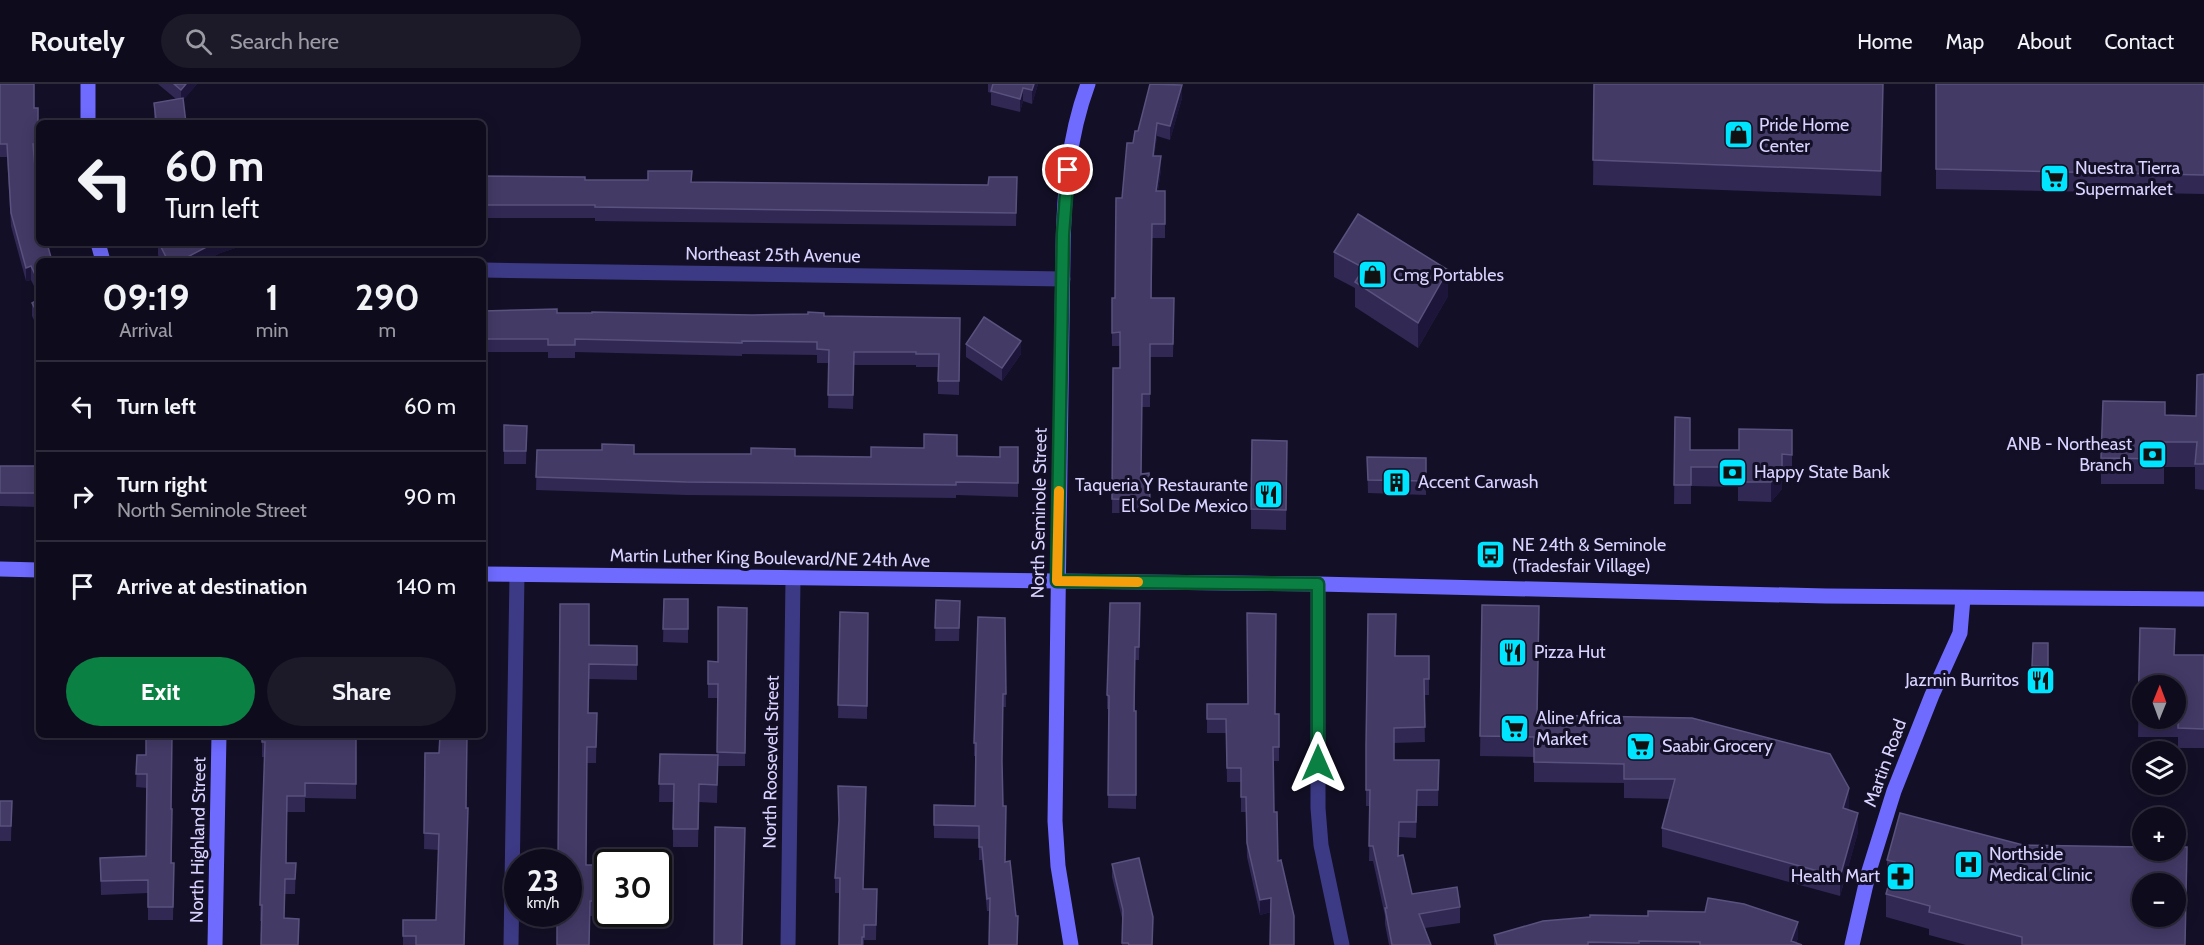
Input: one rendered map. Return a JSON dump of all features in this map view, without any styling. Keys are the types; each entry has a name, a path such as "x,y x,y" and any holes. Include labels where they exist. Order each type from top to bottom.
{"main road":[{"path":"88,84 88,120"},
{"name":"North Seminole Street","path":"1071,945 1064,907 1055,821 1064,217 1075,128 1088,84"},
{"path":"0,569 36,570"},
{"name":"Martin Luther King Boulevard/NE 24th Ave","path":"486,574 1318,584 1963,598"},
{"path":"1963,598 2204,599"},
{"name":"Martin Road","path":"1852,945 1869,871 1894,791 1932,695 1960,633 1963,598"},
{"name":"North Highland Street","path":"216,945 219,738"}],"street":[{"name":"Northeast 25th Avenue","path":"486,270 1063,279"},
{"path":"511,945 517,574"},
{"name":"North Roosevelt Street","path":"788,945 793,579"},
{"path":"1318,584 1318,808 1321,845 1342,945"}],"building":[{"path":"0,84 34,84 34,108 38,108 36,144 33,144 36,178 36,246 48,246 51,258 36,258 36,277 31,266 26,268 11,213 7,144 0,144"},
{"path":"174,84 186,84 181,90"},
{"path":"993,84 1034,84 1032,90 1023,88 1020,99 991,91"},
{"path":"1150,84 1182,85 1170,126 1157,123 1153,156 1161,156 1156,191 1165,191 1165,224 1152,224 1151,298 1174,298 1173,344 1150,344 1150,394 1142,394 1141,474 1149,473 1150,500 1112,499 1113,368 1120,368 1120,332 1112,333 1112,298 1115,298 1116,198 1122,198 1127,143 1133,143 1135,131 1138,131"},
{"name":"Pride Home Center","path":"1594,84 1883,84 1881,171 1593,160"},
{"path":"1936,84 2204,84 2204,175 1936,169"},
{"path":"183,98 186,120 147,120 156,119 154,103"},
{"path":"648,171 692,171 691,182 988,185 989,177 1017,177 1016,213 486,205 486,176 648,180"},
{"path":"1358,214 1448,270 1418,323 1355,282 1364,268 1334,252"},
{"path":"160,246 208,246 186,258 166,258"},
{"path":"557,309 557,313 752,315 808,314 808,312 824,313 824,316 960,318 959,381 938,381 939,354 854,352 853,395 828,395 829,350 817,349 817,342 742,341 742,343 575,339 575,345 548,345 548,339 486,339 486,311"},
{"path":"984,317 1021,341 1002,368 966,344"},
{"path":"2204,374 2204,464 2195,464 2197,442 2164,442 2164,459 2101,458 2103,401 2165,402 2165,415 2196,416 2197,375"},
{"path":"1675,417 1690,418 1690,450 1739,450 1739,429 1792,430 1792,455 1782,454 1782,469 1771,482 1738,482 1738,467 1691,467 1691,485 1674,485"},
{"path":"504,425 527,426 526,451 504,451"},
{"path":"924,434 957,435 957,456 1000,457 1000,447 1018,447 1018,483 956,482 956,485 686,482 536,477 537,450 602,450 602,444 634,445 634,454 751,454 751,448 795,449 795,456 871,457 871,447 924,448"},
{"name":"Taqueria Y Restaurante El Sol De Mexico","path":"1252,440 1287,441 1286,510 1251,509"},
{"path":"1367,457 1426,458 1426,481 1368,480"},
{"path":"0,466 36,466 36,493 0,493"},
{"path":"664,599 688,599 688,629 663,629"},
{"path":"936,600 960,601 959,628 935,628"},
{"path":"1110,603 1140,603 1139,647 1135,647 1136,795 1108,795 1109,696 1107,695"},
{"path":"560,604 589,604 589,645 637,646 637,665 589,664 588,713 597,713 596,747 587,747 586,865 594,865 594,901 590,901 589,945 557,945 557,927 582,927 582,849 558,849"},
{"path":"1482,605 1539,606 1537,715 1692,718 1830,754 1849,788 1843,808 1858,813 1840,877 1662,828 1675,779 1624,779 1624,764 1534,762 1534,737 1480,736"},
{"path":"718,607 747,608 745,753 717,752 718,684 708,684 708,661 718,662"},
{"path":"840,612 868,613 867,706 838,705"},
{"path":"1247,613 1276,614 1275,714 1279,714 1279,747 1273,747 1274,812 1277,812 1278,861 1281,860 1294,916 1294,945 1270,945 1271,898 1260,900 1247,843 1246,797 1241,797 1241,768 1227,768 1226,719 1207,719 1207,704 1248,704"},
{"path":"1368,614 1396,614 1395,656 1429,656 1429,679 1424,679 1425,727 1394,728 1394,760 1439,760 1438,790 1417,790 1416,822 1399,822 1398,856 1403,855 1412,894 1457,887 1460,907 1419,914 1431,945 1392,945 1385,908 1387,908 1373,846 1369,846 1370,790 1366,790"},
{"path":"978,617 1005,618 1006,694 1003,694 1002,761 1003,806 1006,806 1005,862 1010,861 1016,916 1018,916 1017,945 989,945 990,898 987,899 982,847 979,847 979,826 934,825 934,805 975,806 976,743 974,743"},
{"path":"2140,628 2175,629 2174,655 2204,655 2204,729 2186,728 2186,675 2139,675"},
{"path":"2033,643 2048,643 2048,667 2032,666"},
{"path":"146,738 172,738 173,907 148,907 148,880 101,881 100,858 146,856 147,774 136,774 137,755 146,755"},
{"path":"262,738 356,738 356,784 305,783 305,796 287,796 286,863 296,863 295,879 285,879 284,918 299,919 298,945 261,945 265,742 262,742"},
{"path":"440,738 467,738 466,808 468,808 464,945 416,945 416,936 403,936 403,920 436,920 439,834 424,833 425,753 439,753"},
{"path":"660,754 718,755 717,785 699,784 698,829 673,829 674,784 659,784"},
{"path":"838,786 866,787 863,889 877,889 876,925 864,925 862,945 839,945 840,878 835,878 839,820"},
{"path":"0,801 12,801 11,826 0,826"},
{"path":"1900,813 2023,845 2132,847 2132,861 2186,861 2187,847 2186,896 2186,873 2132,873 2132,927 2185,927 2185,945 2022,945 2022,937 1929,912 1930,906 1886,894 1895,862 1887,860"},
{"path":"715,827 745,828 742,945 714,945"},
{"path":"1139,858 1153,917 1152,945 1122,943 1123,910 1112,864"},
{"path":"1708,898 1744,904 1798,922 1791,941 1802,945 1700,945 1700,942 1639,941 1639,943 1588,942 1588,945 1497,945 1494,935 1543,921 1590,917 1590,915 1648,916 1648,911 1705,912"}],"slow traffic":[{"path":"1059,491 1057,581 1138,582"}],"place":[{"name":"Pride Home Center","path":"1738,135"},
{"name":"Nuestra Tierra Supermarket","path":"2054,178"},
{"name":"Cmg Portables","path":"1372,275"},
{"name":"ANB - Northeast Branch","path":"2153,454"},
{"name":"Happy State Bank","path":"1733,472"},
{"name":"Accent Carwash","path":"1397,482"},
{"name":"Taqueria Y Restaurante El Sol De Mexico","path":"1269,495"},
{"name":"NE 24th & Seminole (Tradesfair Village)","path":"1491,555"},
{"name":"Pizza Hut","path":"1513,652"},
{"name":"Jazmin Burritos","path":"2040,680"},
{"name":"Aline Africa Market","path":"1515,728"},
{"name":"Saabir Grocery","path":"1641,746"},
{"name":"Northside Medical Clinic","path":"1968,864"},
{"name":"Health Mart","path":"1901,876"}],"route":[{"path":"1068,170 1063,234 1057,581 1318,584 1318,763"}]}
